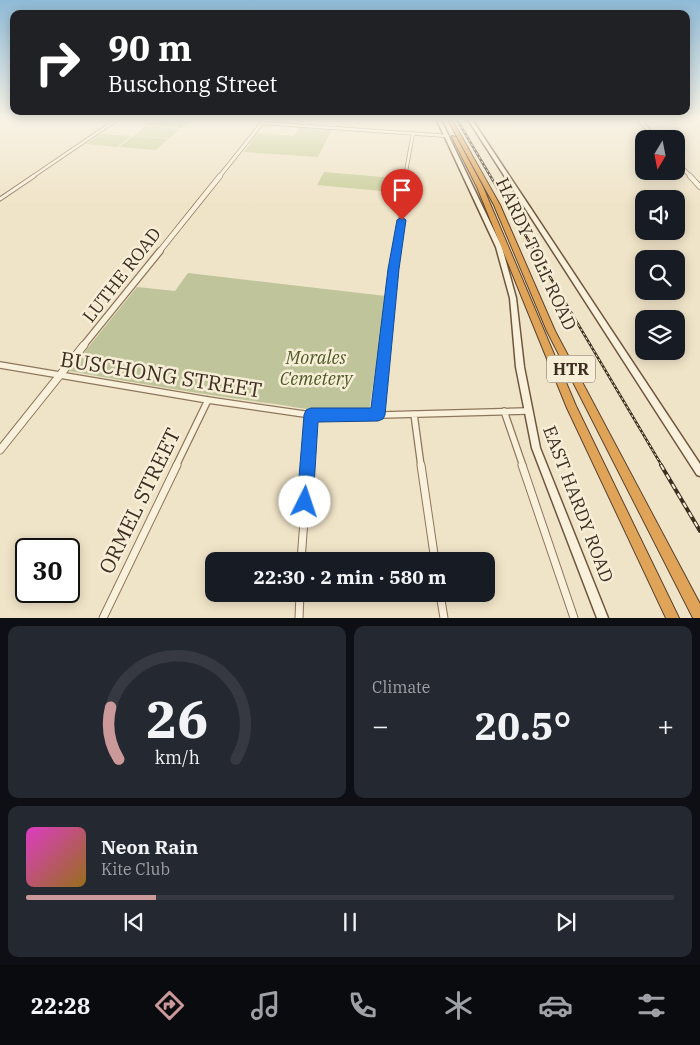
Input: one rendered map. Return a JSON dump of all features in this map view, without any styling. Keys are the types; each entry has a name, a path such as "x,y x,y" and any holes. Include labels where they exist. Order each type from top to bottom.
{"highway":[{"name":"HARDY TOLL ROAD","path":"459,147 480,187 572,408 673,618"},
{"name":"HARDY TOLL ROAD","path":"465,147 497,206 551,331 700,617"}],"main road":[{"name":"EAST HARDY ROAD","path":"453,147 498,246 512,298 527,411 536,448 603,618"},
{"path":"488,147 700,472"}],"street":[{"path":"0,199 77,147"},
{"name":"LUTHE ROAD","path":"0,450 242,147"},
{"path":"378,415 394,269 411,147"},
{"path":"685,171 700,187"},
{"name":"BUSCHONG STREET","path":"0,365 208,400 311,415 345,416 527,411"},
{"name":"ORMEL STREET","path":"103,618 208,400"},
{"path":"504,411 574,618"},
{"path":"414,414 434,552"},
{"path":"302,552 311,415"},
{"path":"299,618 300,602"},
{"path":"441,602 444,618"}],"green space":[{"path":"119,147 159,147 156,150"},
{"path":"248,147 323,147 318,157 244,152"},
{"path":"324,172 395,178 392,192 317,185"},
{"name":"Morales Cemetery","path":"188,273 386,296 369,411 318,410 193,392 69,371 137,287 175,291"}],"railway":[{"path":"473,147 662,466"},
{"path":"661,465 700,531"}],"route":[{"path":"305,502 311,415 378,415 380,380 402,220"}]}
